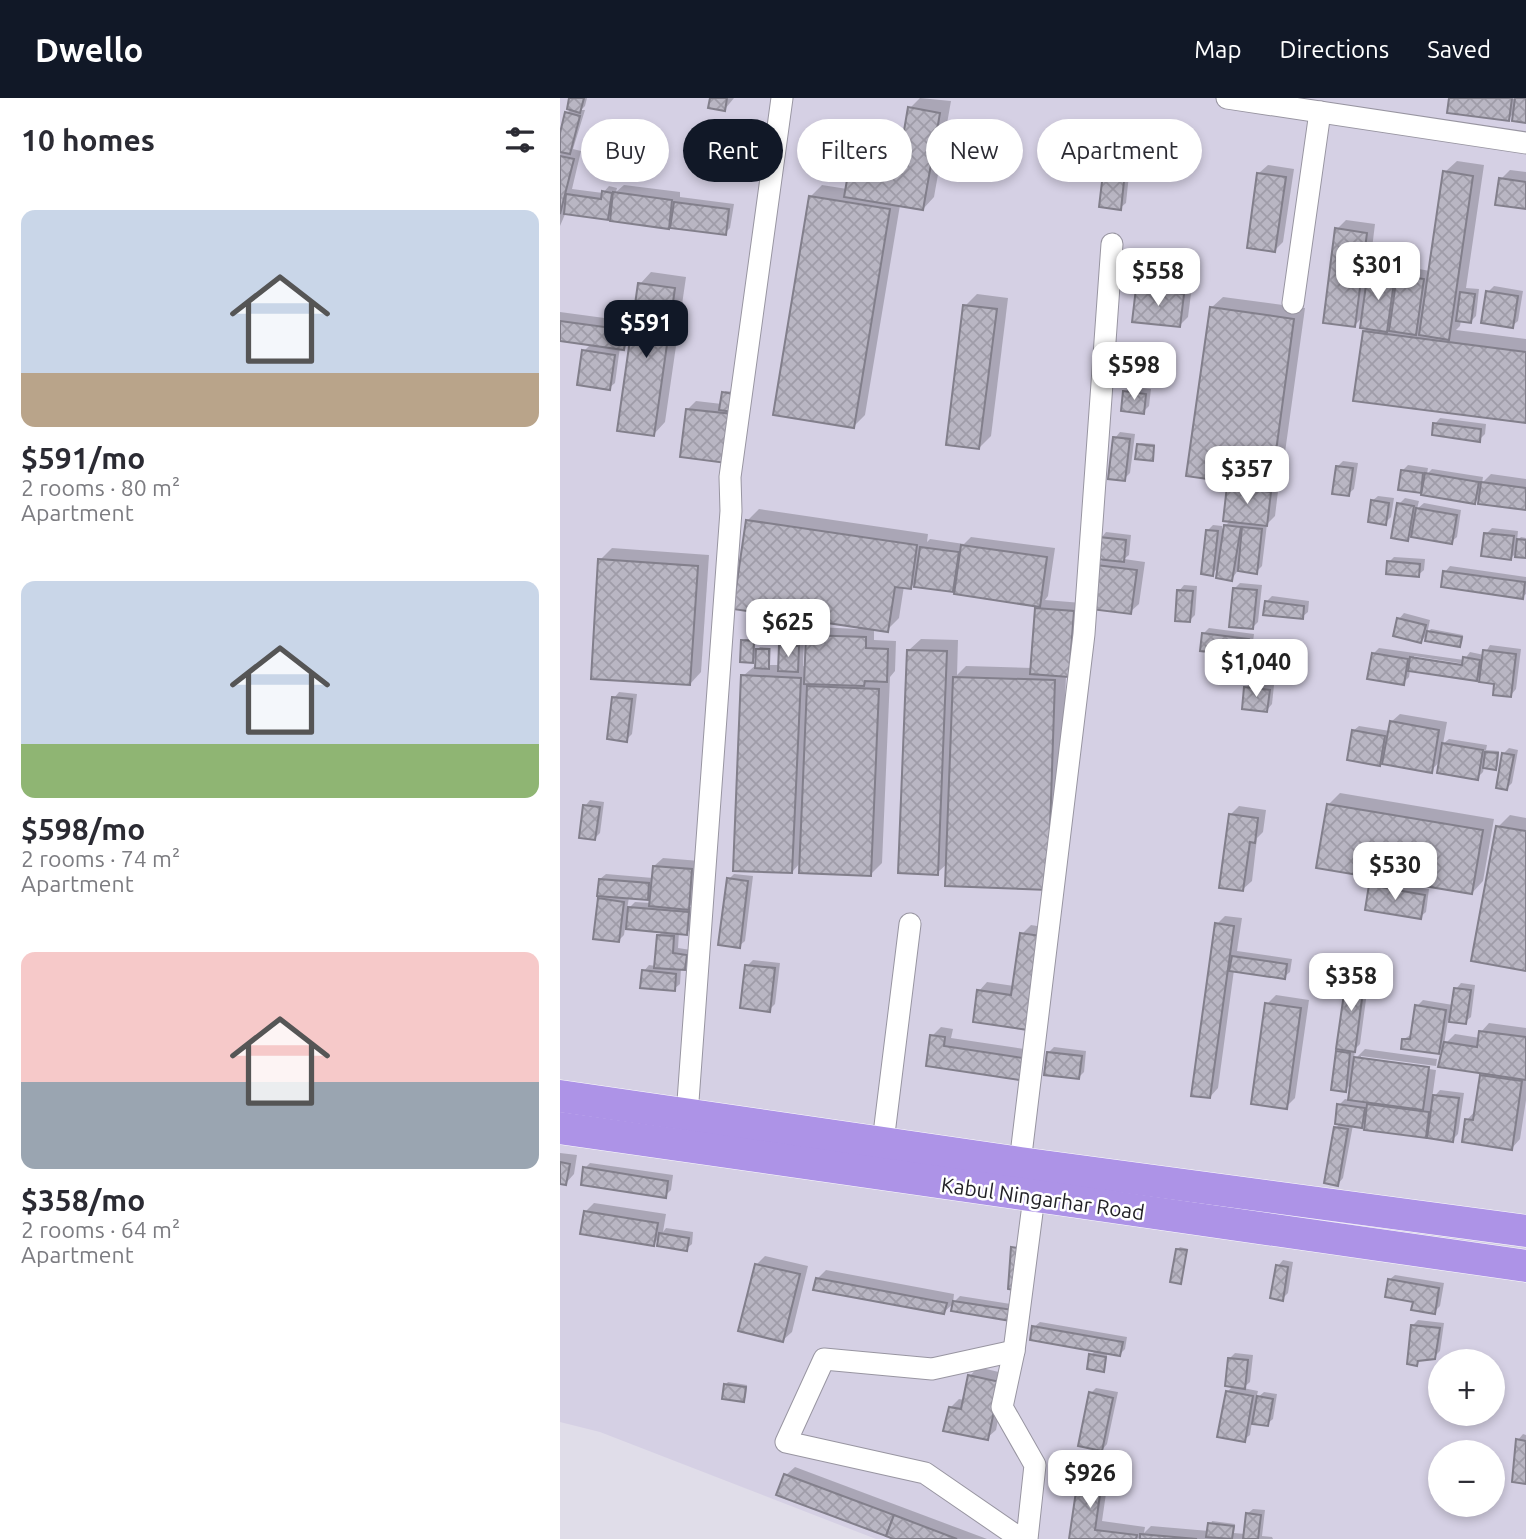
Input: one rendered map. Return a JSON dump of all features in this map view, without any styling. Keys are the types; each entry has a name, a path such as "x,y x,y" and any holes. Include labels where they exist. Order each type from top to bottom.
{"highway":[{"name":"Kabul Ningarhar Road","path":"560,1096 1020,1163 1526,1231"},
{"name":"Kabul Ningarhar Road","path":"560,1128 1526,1266"},
{"path":"1160,1215 1164,1182"}],"street":[{"path":"687,1115 731,510 730,477 782,98"},
{"path":"1227,98 1526,143"},
{"path":"1293,303 1320,112"},
{"path":"1020,1163 1084,634 1112,244"},
{"path":"883,1142 910,924"},
{"path":"1027,1539 1035,1465 1002,1407 1014,1351 1034,1197"},
{"path":"1014,1351 932,1369 824,1359 786,1442 925,1473 1021,1539"}],"shaded area":[{"path":"560,98 1526,98 1526,1539 876,1539 600,1432 560,1422"}],"building":[{"path":"569,98 584,98 580,113 567,109"},
{"path":"710,98 727,98 725,111 708,108"},
{"path":"1449,98 1512,98 1509,121 1447,113"},
{"path":"1515,98 1526,98 1526,123 1512,121"},
{"path":"908,107 940,113 939,119 926,119 928,182 923,210 844,197 847,182 912,182 912,119 906,119"},
{"path":"565,112 580,116 570,154 560,152 560,133"},
{"path":"560,156 574,159 560,214"},
{"path":"1443,171 1473,176 1449,340 1419,335"},
{"path":"1257,173 1286,177 1275,252 1247,248"},
{"path":"1499,178 1526,182 1526,209 1495,205"},
{"path":"1102,182 1124,182 1121,210 1099,207"},
{"path":"602,191 612,193 608,220 564,214 566,194 601,199"},
{"path":"613,192 672,200 669,229 610,221"},
{"path":"809,196 890,209 854,428 773,415"},
{"path":"674,202 729,209 726,235 670,228"},
{"path":"1335,228 1367,233 1355,327 1323,323"},
{"path":"1368,271 1395,275 1387,332 1360,328"},
{"path":"1397,275 1424,279 1416,335 1389,331"},
{"path":"638,283 675,288 654,436 617,431"},
{"path":"1136,288 1184,294 1180,327 1132,322"},
{"path":"1486,291 1518,296 1513,328 1481,323"},
{"path":"1460,292 1475,294 1471,323 1456,321"},
{"path":"963,305 997,309 979,449 946,445"},
{"path":"1210,307 1294,319 1271,488 1186,476"},
{"path":"560,321 627,330 624,350 560,341"},
{"path":"1363,331 1526,352 1526,423 1353,401"},
{"path":"582,350 615,355 610,390 577,385"},
{"path":"1123,391 1146,394 1144,414 1121,411"},
{"path":"722,392 735,394 733,412 719,410"},
{"path":"686,409 733,414 726,463 680,457"},
{"path":"1433,423 1481,429 1480,442 1432,435"},
{"path":"1113,437 1130,439 1125,481 1108,479"},
{"path":"1137,444 1154,446 1153,461 1135,459"},
{"path":"1336,466 1353,468 1349,496 1332,494"},
{"path":"1401,470 1423,473 1421,493 1398,490"},
{"path":"1425,473 1479,482 1475,504 1421,495"},
{"path":"1481,482 1526,488 1526,510 1478,504"},
{"path":"1227,486 1271,492 1267,526 1223,521"},
{"path":"1371,500 1389,503 1386,525 1368,522"},
{"path":"1397,503 1414,506 1408,541 1391,538"},
{"path":"1416,508 1457,515 1452,544 1411,537"},
{"path":"746,520 917,545 911,589 895,587 888,632 733,609"},
{"path":"1224,525 1241,527 1232,581 1216,578"},
{"path":"1242,527 1262,529 1257,574 1238,571"},
{"path":"1206,530 1218,531 1213,576 1201,574"},
{"path":"1484,533 1514,536 1511,560 1481,556"},
{"path":"1099,537 1126,540 1124,562 1097,559"},
{"path":"1517,539 1526,540 1526,558 1515,557"},
{"path":"961,545 1047,557 1040,607 954,594"},
{"path":"920,547 959,552 953,592 914,587"},
{"path":"598,559 698,566 690,685 591,679"},
{"path":"1387,561 1420,564 1419,577 1386,574"},
{"path":"1096,565 1137,570 1131,614 1090,609"},
{"path":"1443,571 1525,582 1523,599 1441,587"},
{"path":"1233,588 1257,590 1253,629 1229,627"},
{"path":"1177,590 1193,591 1190,622 1175,621"},
{"path":"1265,601 1304,606 1303,619 1263,615"},
{"path":"1035,608 1074,611 1069,677 1030,674"},
{"path":"1397,618 1426,625 1421,643 1393,636"},
{"path":"1427,631 1462,637 1460,647 1425,641"},
{"path":"1202,633 1249,639 1247,656 1200,651"},
{"path":"806,635 866,637 866,648 888,649 887,682 865,681 864,686 804,684"},
{"path":"741,640 754,641 753,663 740,662"},
{"path":"779,645 799,646 798,672 778,671"},
{"path":"756,649 769,649 769,669 755,668"},
{"path":"907,650 947,651 938,875 898,873"},
{"path":"1483,650 1516,654 1511,697 1493,695 1494,684 1479,682"},
{"path":"1372,653 1408,659 1404,685 1367,679"},
{"path":"1410,657 1462,665 1463,657 1480,660 1477,681 1408,671"},
{"path":"741,675 801,678 792,873 733,871"},
{"path":"953,677 1055,680 1048,890 945,886"},
{"path":"807,686 879,689 871,876 799,873"},
{"path":"1244,687 1270,690 1267,712 1242,709"},
{"path":"612,697 632,699 627,742 607,739"},
{"path":"1390,721 1439,730 1432,773 1382,764"},
{"path":"1352,730 1385,736 1380,766 1347,760"},
{"path":"1442,743 1483,750 1478,780 1437,773"},
{"path":"1485,752 1498,753 1496,770 1483,768"},
{"path":"1502,753 1514,755 1507,790 1496,788"},
{"path":"1327,804 1483,830 1472,894 1316,868"},
{"path":"583,805 600,807 595,840 579,838"},
{"path":"1229,814 1258,818 1255,843 1250,842 1243,891 1219,888"},
{"path":"1496,826 1526,831 1526,971 1471,961"},
{"path":"653,866 692,869 689,910 649,906"},
{"path":"727,878 748,881 740,948 718,945"},
{"path":"599,879 649,883 648,900 597,896"},
{"path":"1369,885 1425,895 1421,919 1365,910"},
{"path":"598,898 624,902 619,942 593,939"},
{"path":"628,907 689,912 687,935 626,929"},
{"path":"1215,923 1234,926 1210,1098 1191,1096"},
{"path":"1020,933 1041,936 1028,1030 973,1022 977,990 1011,995"},
{"path":"657,935 674,936 673,953 687,955 685,970 654,968"},
{"path":"1232,956 1287,964 1285,979 1229,971"},
{"path":"745,965 775,968 770,1012 740,1008"},
{"path":"642,970 676,974 675,991 640,988"},
{"path":"1347,973 1365,976 1355,1052 1336,1049"},
{"path":"1454,988 1471,990 1466,1024 1449,1022"},
{"path":"1265,1003 1301,1008 1287,1109 1251,1104"},
{"path":"1415,1005 1446,1010 1439,1054 1401,1049 1402,1039 1410,1039"},
{"path":"1479,1031 1526,1037 1526,1080 1438,1067 1444,1042 1477,1047"},
{"path":"930,1035 945,1037 944,1046 1023,1058 1020,1080 926,1066"},
{"path":"1336,1051 1350,1053 1346,1092 1331,1090"},
{"path":"1047,1052 1082,1056 1079,1079 1044,1075"},
{"path":"1354,1057 1429,1067 1423,1110 1348,1100"},
{"path":"1480,1075 1522,1081 1512,1150 1462,1142 1465,1119 1473,1120"},
{"path":"1433,1095 1459,1098 1453,1142 1427,1138"},
{"path":"1337,1104 1365,1108 1362,1128 1335,1124"},
{"path":"1367,1104 1429,1112 1426,1138 1364,1130"},
{"path":"1334,1127 1348,1129 1338,1186 1324,1183"},
{"path":"560,1162 570,1164 566,1185 560,1184"},
{"path":"583,1167 668,1181 666,1198 581,1185"},
{"path":"584,1211 658,1223 654,1246 580,1234"},
{"path":"659,1233 689,1238 687,1251 657,1246"},
{"path":"1011,1247 1025,1249 1020,1291 1008,1289"},
{"path":"1176,1249 1187,1250 1181,1284 1170,1282"},
{"path":"755,1264 800,1274 783,1342 738,1331"},
{"path":"1276,1265 1288,1267 1283,1301 1270,1298"},
{"path":"816,1278 947,1303 944,1314 813,1290"},
{"path":"1388,1279 1439,1288 1435,1314 1411,1310 1413,1302 1385,1297"},
{"path":"953,1301 1013,1310 1011,1321 951,1311"},
{"path":"1411,1325 1440,1328 1437,1349 1428,1349 1428,1360 1418,1361 1417,1366 1407,1364"},
{"path":"1032,1326 1123,1342 1120,1356 1030,1340"},
{"path":"1089,1354 1106,1357 1104,1372 1087,1369"},
{"path":"1228,1358 1248,1360 1245,1389 1225,1386"},
{"path":"968,1375 1000,1382 988,1440 943,1431 949,1407 961,1409"},
{"path":"724,1384 746,1387 744,1402 722,1399"},
{"path":"1226,1391 1253,1396 1245,1442 1217,1437"},
{"path":"1089,1392 1113,1398 1102,1451 1078,1446"},
{"path":"1257,1396 1273,1399 1268,1426 1252,1424"},
{"path":"1516,1439 1526,1441 1526,1484 1512,1482"},
{"path":"1079,1471 1103,1474 1095,1530 1137,1535 1136,1539 1069,1539"},
{"path":"784,1474 894,1515 886,1536 776,1495"},
{"path":"1246,1513 1261,1515 1258,1539 1243,1539"},
{"path":"894,1515 957,1539 893,1539 886,1536"},
{"path":"1208,1523 1234,1526 1232,1539 1206,1537"},
{"path":"1140,1534 1197,1539 1140,1539"}]}
